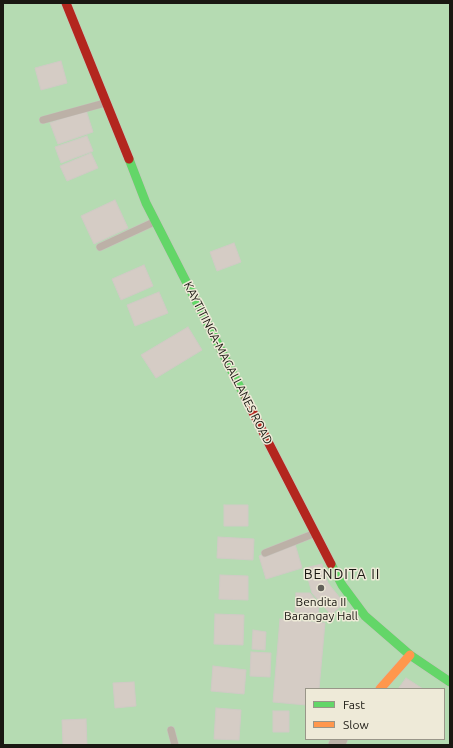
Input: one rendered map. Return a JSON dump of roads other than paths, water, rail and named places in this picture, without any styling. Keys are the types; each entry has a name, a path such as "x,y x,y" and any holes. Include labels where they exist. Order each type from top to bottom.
{"main road":[{"name":"KAYTITINGA-MAGALLANES ROAD","path":"66,3 146,203 342,585 365,616 410,655 450,682"},
{"path":"381,688 410,655"}],"lane":[{"path":"43,120 107,103"},
{"path":"100,247 156,222"},
{"path":"265,553 316,533"},
{"path":"171,730 175,745"}],"place":[{"name":"Bendita II Barangay Hall","path":"321,588"}],"district":[{"name":"BENDITA II","path":"342,574"}]}
